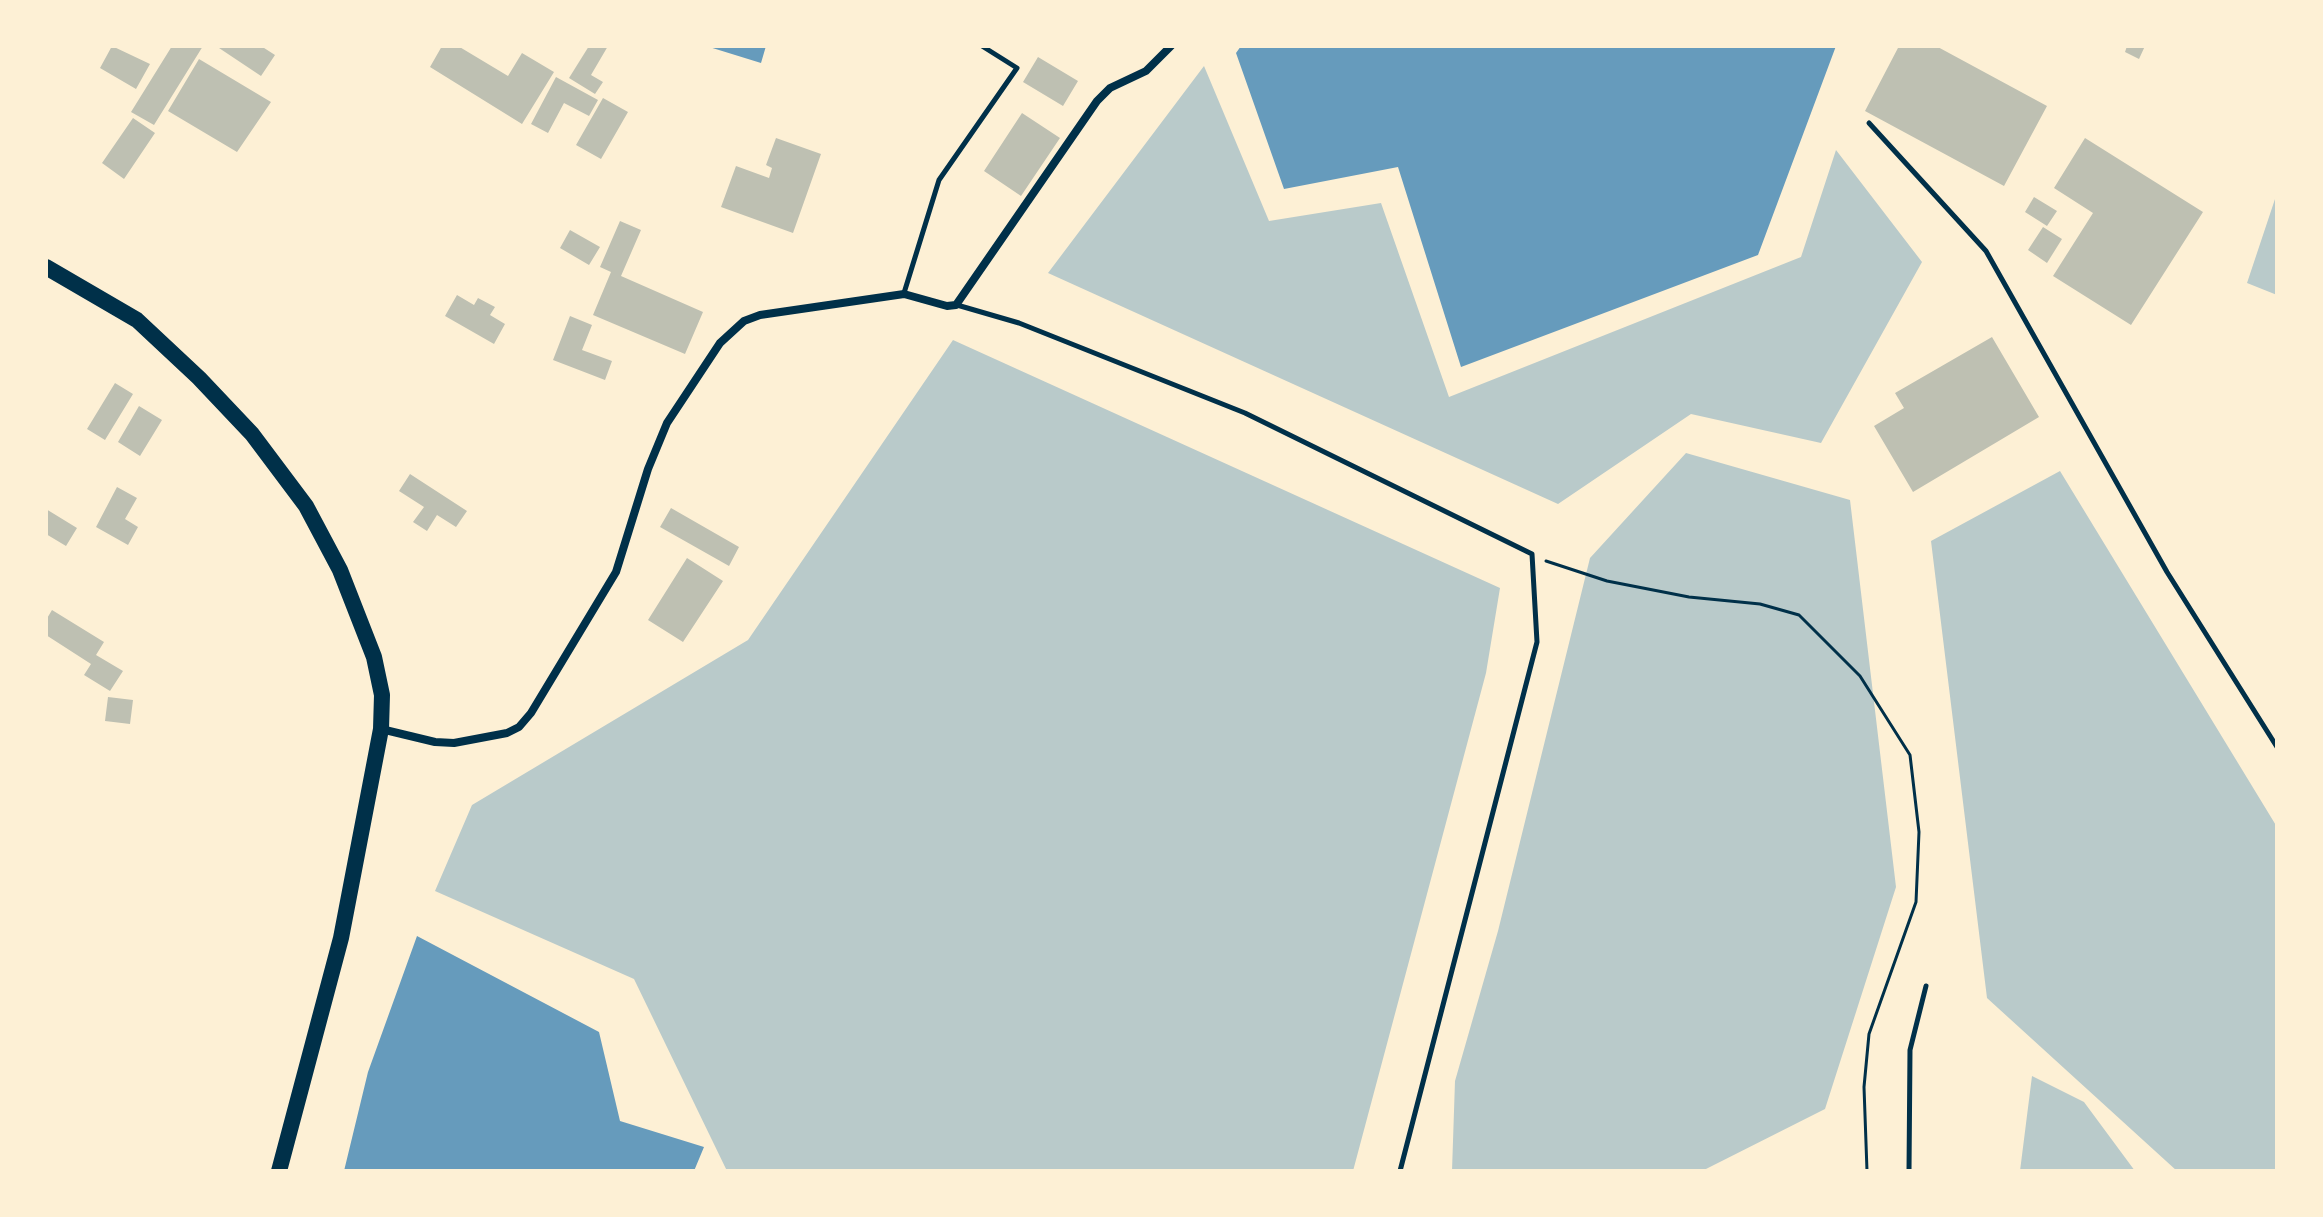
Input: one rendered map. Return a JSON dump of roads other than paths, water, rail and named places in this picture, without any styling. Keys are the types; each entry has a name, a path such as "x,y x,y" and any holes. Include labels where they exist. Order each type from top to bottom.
{"highway":[{"path":"46,267 137,320 199,378 282,472 306,506 360,615 382,695 381,729 341,938 279,1171"}],"street":[{"path":"381,729 435,742 454,743 507,733 519,727 531,713 616,572 648,469 667,423 720,343 744,321 760,315 904,294 947,306 956,305 1097,101 1110,88 1146,71 1171,46"}],"lane":[{"path":"904,294 939,180 1017,68 982,46"},
{"path":"1869,123 1986,251 2167,572 2277,747"},
{"path":"956,305 1019,323 1245,413 1532,554 1537,642 1400,1171"},
{"path":"1909,1171 1910,1050 1926,986"}],"water":[{"path":"706,46 766,46 761,63"},
{"path":"1241,46 1836,46 1758,255 1461,367 1398,167 1284,189 1236,53"},
{"path":"417,936 599,1032 620,1121 704,1147 694,1171 344,1171 368,1072"}]}
